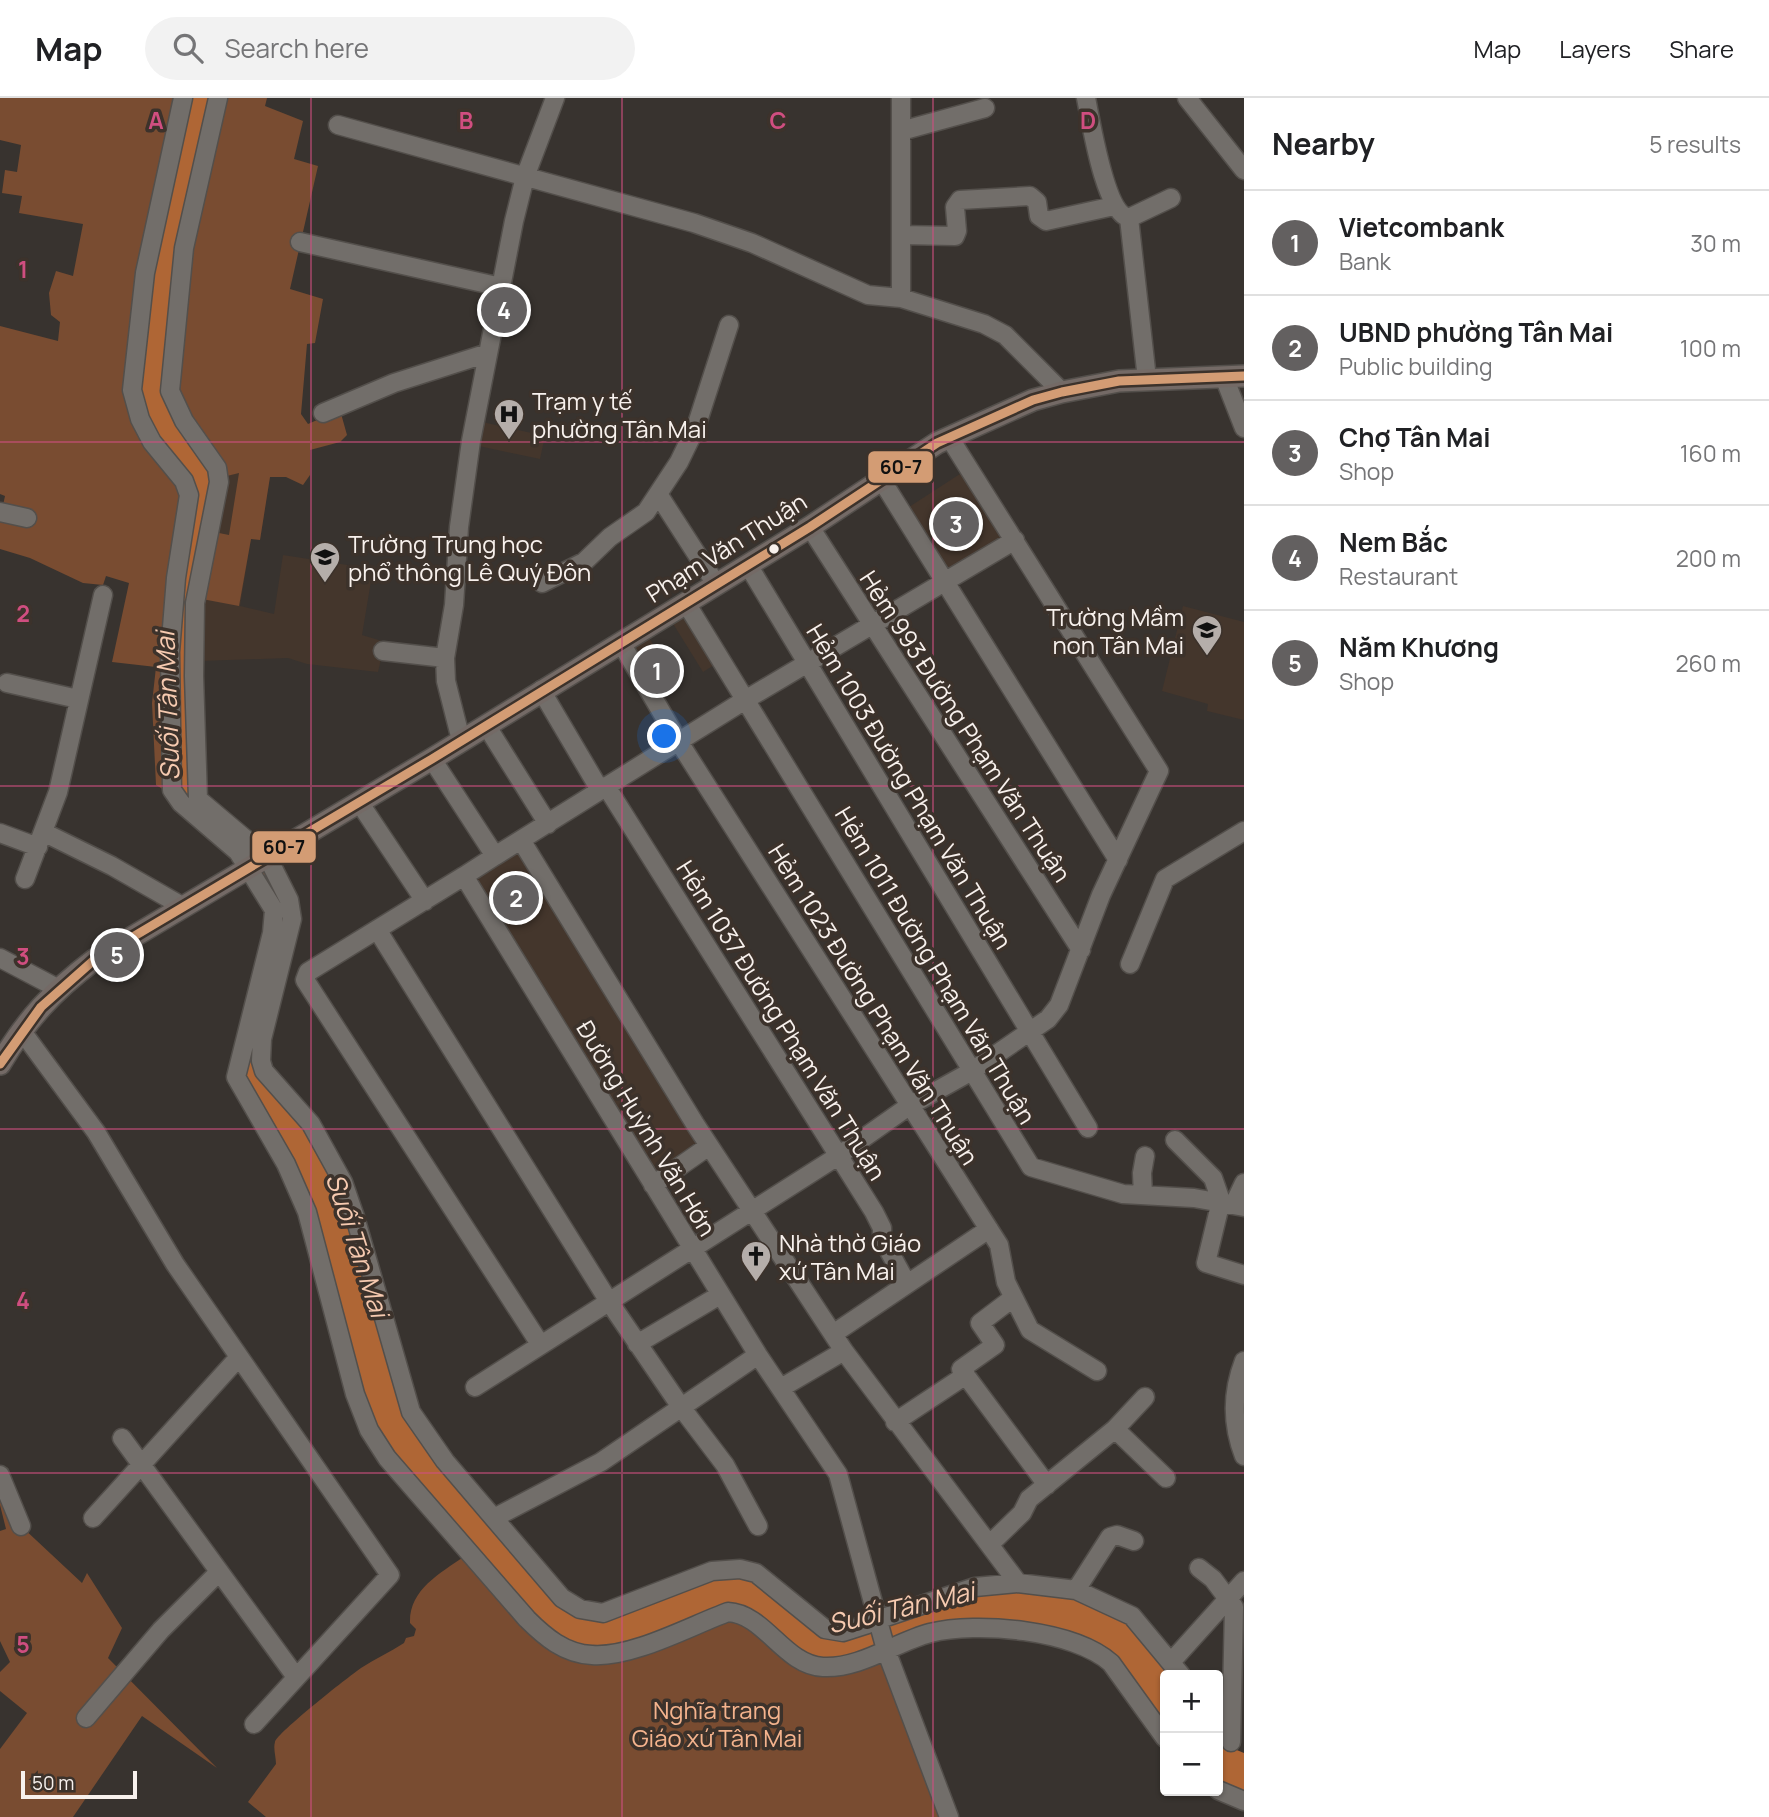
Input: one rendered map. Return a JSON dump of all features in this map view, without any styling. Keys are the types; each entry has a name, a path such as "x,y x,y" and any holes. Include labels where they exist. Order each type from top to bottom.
{"main road":[{"name":"Phạm Văn Thuận","path":"0,1063 21,1030 57,988 94,960 432,759 810,527 881,479 949,438 1033,400 1062,392 1119,381 1234,377"}],"street":[{"path":"183,98 145,273 132,390 140,419 152,442 184,481 189,495 176,578 170,652 172,790 181,803 238,852 247,870 271,901 275,917 236,1069 238,1082 286,1164 307,1212 355,1394 369,1430 387,1458 544,1635 567,1649 593,1656 604,1655 633,1648 727,1612 741,1614 791,1654 817,1667 838,1666 931,1633 975,1628 1036,1633 1101,1654 1111,1663 1161,1733"},
{"path":"218,98 184,248 170,391 184,421 217,468 219,482 195,603 194,676 198,799 268,858 292,910 261,1049 264,1071 311,1124 342,1182 362,1239 411,1412 445,1461 562,1598 590,1613 603,1613 625,1606 712,1571 740,1569 756,1573 825,1629 843,1632 975,1587 1018,1583 1076,1590 1132,1616 1177,1668 1244,1581"},
{"path":"461,740 446,681 445,658 454,605 459,527 471,441 525,177 555,98"},
{"path":"901,98 901,298"},
{"path":"1086,98 1097,152 1114,206 1121,215 1129,218 1171,198"},
{"path":"1187,98 1238,152 1244,170"},
{"path":"901,131 985,108"},
{"path":"338,125 694,223 752,243 868,295 901,298 984,324 1005,335 1062,392"},
{"path":"901,235 955,236 955,207 960,200 1030,196 1037,202 1039,216 1046,221 1114,206"},
{"path":"1129,218 1147,379"},
{"path":"300,242 501,287"},
{"path":"542,583 584,562 610,537 646,512 679,462 696,427 729,325"},
{"path":"323,414 394,383 488,353"},
{"path":"1234,377 1244,428"},
{"path":"475,1387 691,1247 838,1156 909,1106 972,1070 1055,1013 1101,895 1158,777 1157,766 949,438"},
{"path":"881,479 1118,860"},
{"path":"658,494 716,584"},
{"path":"0,512 27,518"},
{"name":"Hẻm 993 Đường Phạm Văn Thuận","path":"810,527 1081,950"},
{"path":"540,1344 305,980 308,972 745,699 1015,540"},
{"name":"Hẻm 1003 Đường Phạm Văn Thuận","path":"748,565 1087,1128"},
{"path":"25,880 58,792 103,595"},
{"name":"Hẻm 1011 Đường Phạm Văn Thuận","path":"686,603 1031,1167 1099,1189 1233,1204"},
{"name":"Hẻm 1023 Đường Phạm Văn Thuận","path":"621,643 679,742 999,1245 1013,1298 1034,1334 1097,1371"},
{"path":"383,651 445,658"},
{"path":"7,683 78,699"},
{"name":"Hẻm 1037 Đường Phạm Văn Thuận","path":"541,690 874,1212 882,1228 882,1238 907,1284"},
{"path":"486,725 548,824"},
{"path":"432,759 495,856"},
{"path":"359,802 425,901"},
{"path":"1130,964 1161,886 1170,873 1244,831"},
{"path":"0,833 41,840 112,866 182,906"},
{"path":"521,840 709,1146 844,1351 1018,1583"},
{"name":"Đường Huỳnh Văn Hớn","path":"464,876 720,1295 838,1474 873,1622 886,1650"},
{"path":"377,931 608,1300 681,1408 725,1465 758,1525"},
{"path":"0,958 57,988"},
{"path":"21,1030 96,1132 175,1264 390,1575 254,1724"},
{"path":"252,1106 280,1088"},
{"path":"1175,1140 1213,1178 1233,1204"},
{"path":"653,1185 709,1146"},
{"path":"1143,1195 1142,1173 1145,1156"},
{"path":"1244,1183 1206,1263 1244,1275"},
{"path":"833,1334 989,1229"},
{"path":"638,1344 720,1295"},
{"path":"1013,1298 980,1323 995,1345 961,1369 1047,1485"},
{"path":"780,1388 844,1351"},
{"path":"495,1518 583,1473 758,1355"},
{"path":"93,1518 239,1357"},
{"path":"1244,1361 1234,1386 1237,1438 1244,1456"},
{"path":"895,1422 966,1375"},
{"path":"990,1544 1022,1513 1029,1499 1115,1429 1144,1397"},
{"path":"1115,1429 1166,1478"},
{"path":"122,1438 296,1677"},
{"path":"0,1475 21,1526"},
{"path":"1076,1590 1110,1537 1117,1535 1134,1541"},
{"path":"1199,1569 1213,1579 1234,1607 1234,1734"},
{"path":"86,1718 161,1630 219,1572"},
{"path":"886,1650 949,1817"},
{"path":"1223,1792 1244,1801"}],"shaded area":[{"name":"Suối Tân Mai","path":"188,98 213,98 165,390 212,469 191,781 255,854 286,908 255,1049 304,1124 339,1188 398,1395 576,1613 714,1576 746,1575 822,1633 975,1592 1017,1588 1075,1595 1132,1622 1171,1670 1160,1670 1160,1721 1115,1660 975,1622 836,1661 817,1661 749,1613 615,1647 585,1649 548,1631 381,1442 365,1408 315,1217 242,1079 280,913 177,788 176,652 194,495 158,440 137,390 151,273"},
{"name":"Trạm y tế phường Tân Mai","path":"478,421 545,436 540,459 474,445"},
{"name":"Trường Trung học phổ thông Lê Quý Đôn","path":"240,472 270,477 260,540 251,539 240,606 274,614 283,555 373,569 362,635 385,642 378,672 307,664 288,658 200,661 202,599 223,477"},
{"path":"963,472 1005,538 948,575 906,509"},
{"name":"Trường Mầm non Tân Mai","path":"1183,606 1244,622 1244,720 1207,711 1208,704 1162,691"},
{"path":"686,613 717,663 703,672 672,622"},
{"path":"648,636 676,682 657,693 630,647"},
{"path":"521,850 701,1143 655,1176 472,881"},
{"path":"1223,1742 1244,1753 1244,1796 1223,1786"}],"green space":[{"path":"0,98 267,98 265,106 303,121 294,159 318,166 290,289 323,299 315,343 307,344 301,414 308,424 340,410 347,435 340,442 310,450 310,475 303,485 286,477 270,477 260,540 251,539 239,606 202,599 214,532 229,535 239,473 223,477 166,791 156,785 152,703 156,667 112,662 129,583 106,576 103,585 83,583 30,558 0,549 0,519 5,496 0,494 0,326 58,341 60,322 51,315 49,293 56,271 73,276 83,224 19,213 22,196 2,193 5,170 17,172 21,145 0,140"},
{"path":"0,1484 21,1526 82,1583 87,1573 122,1628 108,1658 217,1768 142,1716 73,1817 0,1817 0,1749 27,1713 0,1691 0,1672 10,1662 0,1641 0,1531 6,1529 0,1505"},
{"name":"Nghĩa trang Giáo xứ Tân Mai","path":"465,1556 532,1631 727,1618 883,1657 943,1817 266,1817 248,1802 276,1764 275,1742 287,1728 354,1673 404,1643 406,1638 414,1636 416,1629 410,1623 411,1611 420,1592 436,1576"}],"transit line":[{"name":"60-7","path":"0,1064 41,1007 94,960 432,759 810,527 937,443 1033,400 1062,392 1119,381 1244,376"}],"place":[{"name":"Nem Bắc","path":"504,310"},
{"name":"Trạm y tế phường Tân Mai","path":"509,441"},
{"name":"Chợ Tân Mai","path":"956,524"},
{"name":"Trường Trung học phổ thông Lê Quý Đôn","path":"325,584"},
{"name":"Trường Mầm non Tân Mai","path":"1207,657"},
{"name":"Vietcombank","path":"657,671"},
{"name":"UBND phường Tân Mai","path":"516,898"},
{"name":"Năm Khương","path":"117,955"},
{"name":"Nhà thờ Giáo xứ Tân Mai","path":"756,1283"}]}
